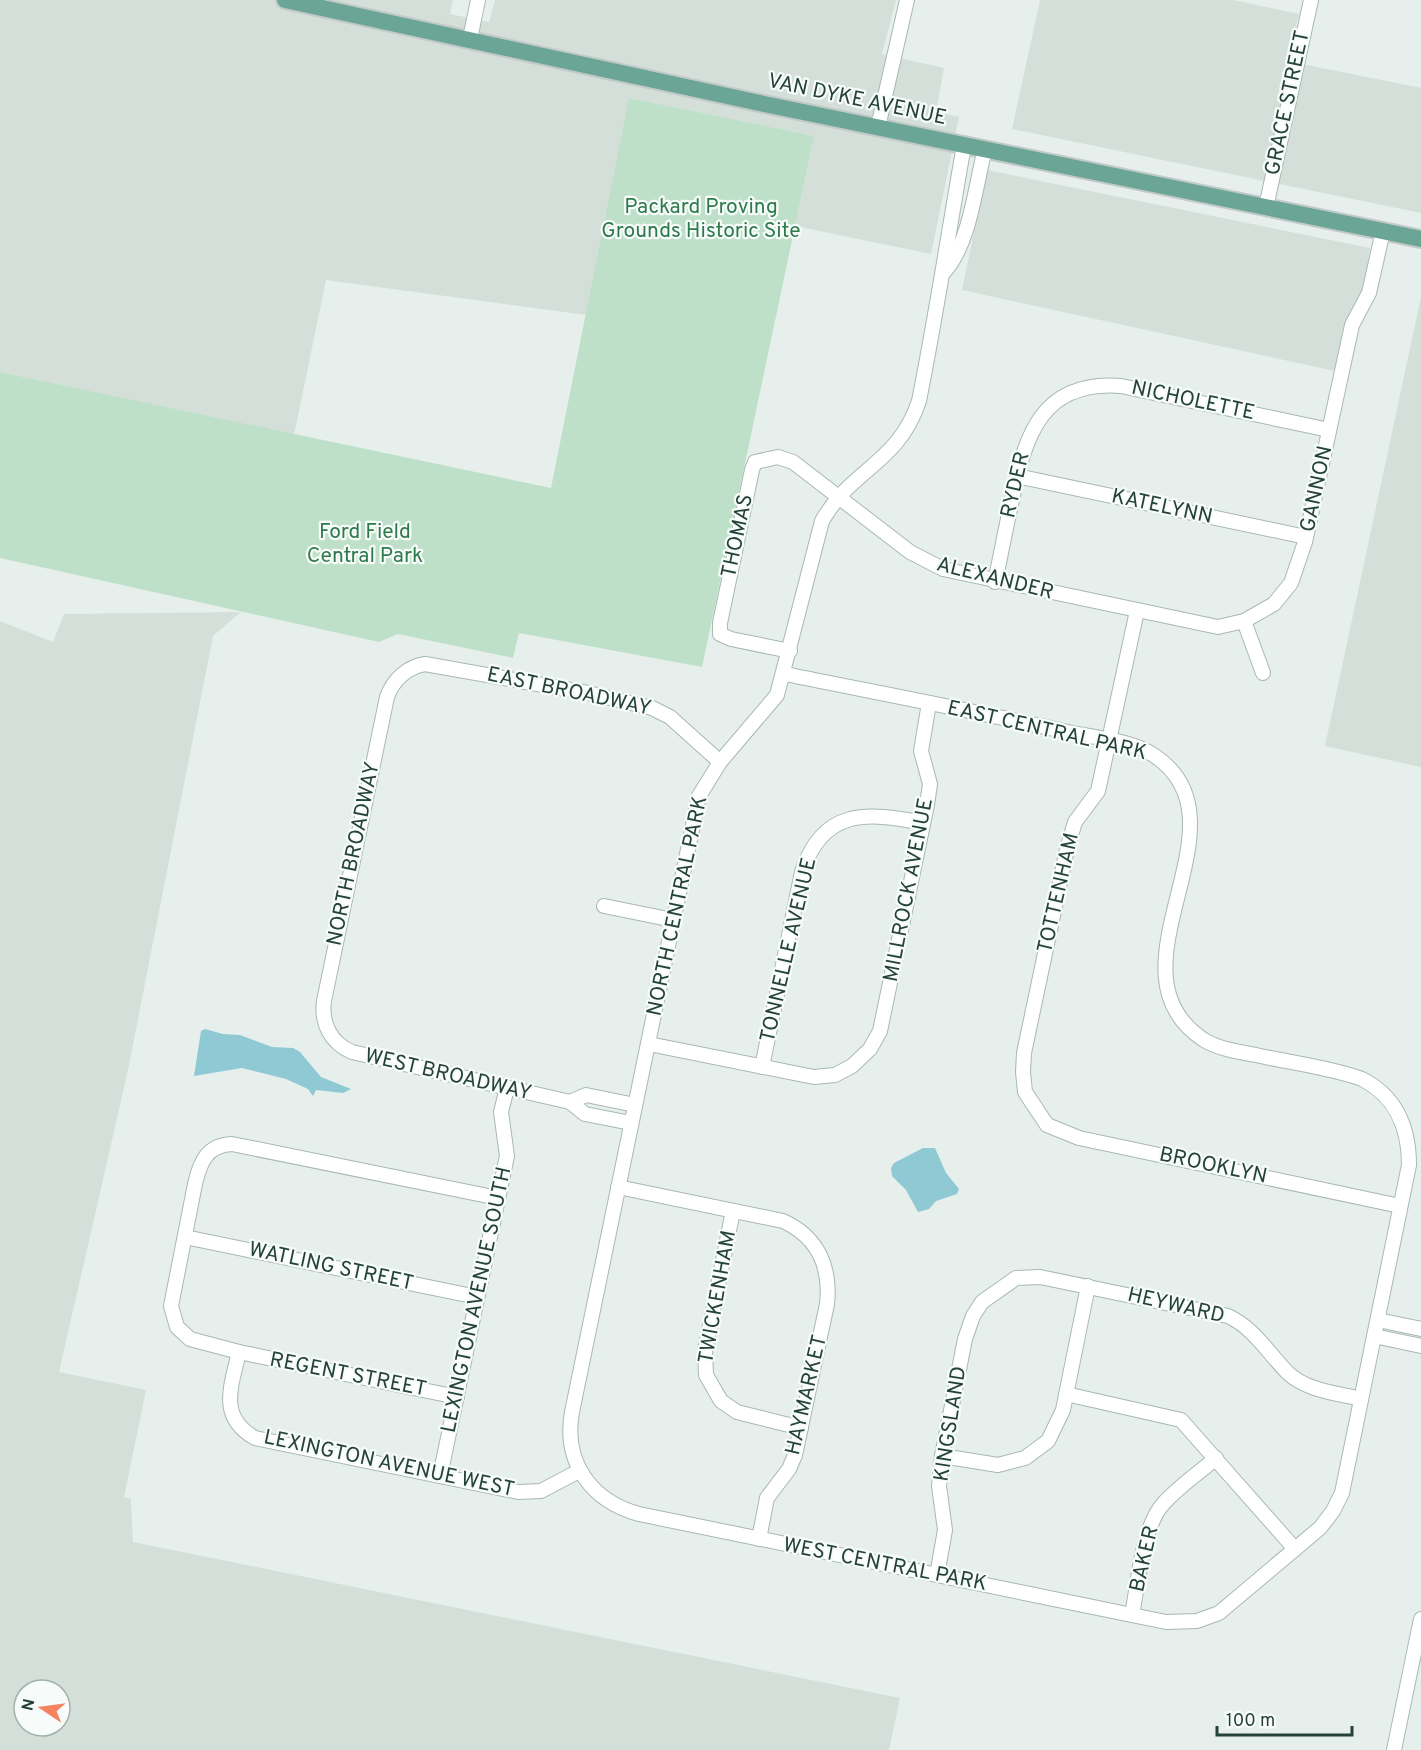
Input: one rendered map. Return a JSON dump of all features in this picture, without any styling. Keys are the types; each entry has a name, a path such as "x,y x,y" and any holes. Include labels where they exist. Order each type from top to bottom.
{"main road":[{"name":"VAN DYKE AVENUE","path":"285,0 878,127 1421,239"}],"street":[{"path":"470,39 477,0"},
{"path":"878,127 907,0"},
{"name":"GRACE STREET","path":"1266,207 1311,0"},
{"name":"NORTH CENTRAL PARK","path":"577,1465 570,1439 570,1421 699,796 720,762 772,703 785,674 822,521 839,495 889,454 913,421 919,401 944,272 947,239 964,145"},
{"name":"NORTH CENTRAL PARK","path":"944,272 956,260 985,149"},
{"name":"GANNON","path":"1137,612 1218,627 1244,621 1274,604 1291,583 1306,537 1352,325 1369,293 1383,231"},
{"name":"NICHOLETTE","path":"1058,400 1089,387 1121,386 1329,429"},
{"name":"RYDER","path":"995,582 1029,432 1041,415 1058,400"},
{"name":"THOMAS","path":"790,651 731,639 720,634 720,623 752,470 755,462 778,457 793,462 839,495"},
{"name":"KATELYNN","path":"1017,477 1306,537"},
{"name":"ALEXANDER","path":"839,495 910,552 930,564 995,582 1137,612"},
{"name":"TOTTENHAM","path":"1035,1110 1025,1092 1024,1053 1072,830 1098,791 1137,612"},
{"path":"1244,621 1263,673"},
{"name":"EAST BROADWAY","path":"402,674 420,665 436,664 652,708 670,717 720,762"},
{"name":"NORTH BROADWAY","path":"332,1037 323,1014 326,990 387,697 392,685 402,674"},
{"name":"EAST CENTRAL PARK","path":"785,674 1109,741 1133,747 1160,759 1176,777 1188,806 1191,823 1164,964 1166,985 1173,1006 1184,1024 1210,1043 1239,1052 1350,1075 1382,1092 1400,1116 1406,1131 1409,1166 1400,1206"},
{"name":"MILLROCK AVENUE","path":"762,1067 814,1077 835,1075 852,1066 870,1049 882,1026 930,784 921,743 929,704"},
{"name":"TONNELLE AVENUE","path":"762,1067 802,872 810,849 832,828 855,816 883,815 924,823"},
{"path":"604,906 673,920"},
{"name":"WEST BROADWAY","path":"332,1037 352,1052 570,1102 585,1113 631,1123"},
{"path":"649,1044 762,1067"},
{"name":"LEXINGTON AVENUE SOUTH","path":"440,1476 507,1156 501,1119 507,1088"},
{"name":"WEST BROADWAY","path":"570,1102 586,1095 635,1105"},
{"path":"606,1118 610,1100"},
{"name":"BROOKLYN","path":"1035,1110 1047,1125 1079,1138 1400,1206"},
{"name":"REGENT STREET","path":"457,1397 238,1352 190,1339 174,1320 171,1299 199,1168 203,1158 216,1146 238,1144 498,1198"},
{"path":"618,1186 733,1211"},
{"path":"1066,1394 1181,1420 1295,1549 1320,1528 1338,1503 1400,1206"},
{"name":"HAYMARKET","path":"733,1211 783,1221 805,1234 826,1267 829,1286 793,1462 767,1498 759,1539"},
{"name":"TWICKENHAM","path":"733,1211 705,1350 706,1375 721,1401 737,1412 801,1428"},
{"name":"WATLING STREET","path":"184,1237 477,1297"},
{"name":"HEYWARD","path":"1002,1286 1016,1278 1040,1277 1228,1316 1252,1332 1296,1378 1313,1387 1361,1399"},
{"name":"KINGSLAND","path":"937,1575 945,1530 939,1486 942,1456 965,1339 973,1316 982,1302 1002,1286"},
{"path":"942,1456 991,1465 1024,1458 1048,1441 1059,1420 1066,1394 1088,1286"},
{"path":"1378,1320 1421,1329"},
{"path":"1374,1336 1421,1346"},
{"name":"LEXINGTON AVENUE WEST","path":"238,1352 228,1396 231,1411 241,1430 255,1438 530,1493 541,1491 577,1465"},
{"name":"BAKER","path":"1132,1615 1149,1533 1156,1513 1169,1498 1216,1458"},
{"name":"WEST CENTRAL PARK","path":"577,1465 596,1493 621,1509 1132,1615 1178,1622 1197,1621 1219,1613 1295,1549"},
{"path":"1394,1750 1421,1619"}],"shaded area":[{"path":"0,0 453,0 450,14 489,22 495,0 896,0 882,54 944,68 936,112 959,117 931,254 795,226 814,136 629,99 586,315 326,280 294,435 0,372"},
{"path":"1040,0 1233,0 1299,14 1287,61 1421,88 1421,213 1012,129"},
{"path":"987,170 1370,248 1364,288 1343,328 1335,371 962,290"},
{"path":"1421,297 1421,767 1325,746"},
{"path":"241,612 213,636 128,1070 59,1372 146,1390 124,1497 131,1499 133,1542 900,1698 889,1750 0,1750 0,621 53,642 64,614"}],"green space":[{"path":"629,98 814,136 702,667 519,633 513,658 398,634 379,642 0,558 0,372 551,488"}],"water":[{"path":"205,1029 223,1034 240,1035 272,1047 293,1048 300,1052 321,1077 351,1089 343,1093 316,1090 313,1096 308,1089 286,1079 242,1068 194,1076 201,1031"},
{"path":"923,1148 935,1148 946,1173 959,1189 957,1194 936,1201 929,1209 918,1212 906,1190 892,1176 891,1168 894,1163"}],"park label":[{"name":"Packard Proving Grounds Historic Site","path":"701,219"},
{"name":"Ford Field Central Park","path":"365,544"}]}
